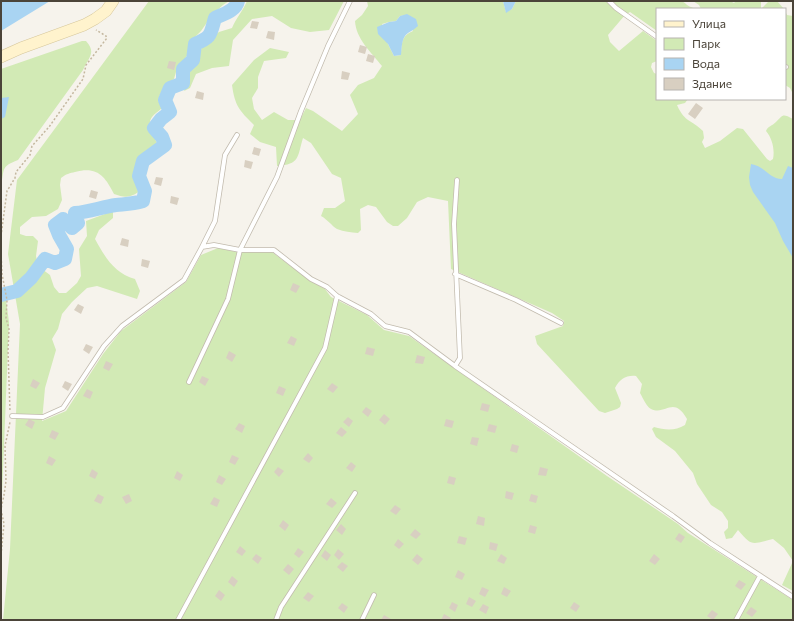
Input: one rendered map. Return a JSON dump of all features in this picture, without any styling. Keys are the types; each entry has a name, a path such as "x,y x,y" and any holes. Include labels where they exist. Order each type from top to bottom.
{"street":[{"path":"1,57 92,21 106,11 113,1"}],"lane":[{"path":"189,382 228,299 240,250 277,177 300,111 328,46 350,1"},
{"path":"609,1 616,8 656,36"},
{"path":"11,417 44,417 63,408 104,346 122,326 184,280 214,221 225,155 237,135"},
{"path":"455,366 460,358 454,224 457,180"},
{"path":"202,247 214,245 240,250 274,250 311,279 327,287 337,296 371,314 385,326 410,332 455,366 710,543 793,597"},
{"path":"456,274 516,300 561,323"},
{"path":"178,620 325,348 337,296"},
{"path":"276,620 281,607 355,493"},
{"path":"736,620 760,576"},
{"path":"362,620 374,595"}],"path":[{"path":"1,236 7,191 15,178 16,172 30,154 32,146 49,127 83,79 86,65 107,38 95,29 92,21"},
{"path":"1,253 2,274 7,300 6,318 9,329 8,351 11,417 4,446 6,481 1,509 4,524 1,555"}],"green space":[{"path":"149,1 229,1 213,14 201,31 191,41 188,54 176,72 174,79 166,85 160,93 158,100 162,108 150,120 150,127 157,143 141,155 135,169 136,178 141,190 131,196 121,196 114,194 104,178 95,172 83,170 70,173 61,178 60,185 62,200 58,209 46,216 32,217 20,227 20,234 33,236 38,241 36,256 38,266 50,275 54,287 59,293 66,293 77,283 81,276 79,249 87,236 86,221 113,211 113,218 99,230 95,239 111,264 121,273 135,279 140,291 137,299 97,286 87,288 62,314 58,329 52,339 56,350 45,388 42,421 66,411 103,354 121,331 186,282 201,255 218,248 237,252 272,252 309,280 325,289 331,297 367,315 384,330 409,336 607,476 678,524 688,533 793,600 793,620 3,620 10,549 20,324 8,254 17,180"},
{"path":"247,1 344,1 329,30 310,32 291,28 272,16 252,19 233,40 229,66 212,68 196,74 190,88 184,91 187,84 188,70 198,61 204,43 219,32 232,28"},
{"path":"367,1 503,1 506,12 512,9 516,1 681,1 693,8 656,8 656,30 630,12 625,15 608,35 610,42 619,51 643,31 656,40 656,61 652,63 651,67 656,74 656,100 687,100 685,103 677,105 686,118 703,131 704,138 702,142 705,148 720,141 737,128 743,129 770,161 773,159 774,155 770,137 766,131 767,129 785,115 793,119 793,561 784,548 773,539 753,543 746,539 738,530 732,538 726,539 724,532 728,528 728,521 722,512 711,505 697,484 693,473 675,451 656,437 652,429 654,427 674,429 685,425 687,419 678,408 673,407 656,410 649,408 640,393 642,384 636,376 629,376 619,382 615,388 621,403 620,407 605,413 599,411 537,344 535,336 563,326 564,321 552,313 451,269 448,201 428,197 417,202 407,218 398,226 393,226 387,222 376,207 368,205 360,209 361,230 358,233 337,229 321,216 324,208 335,208 345,201 341,178 332,174 311,143 303,138 298,155 294,162 277,166 276,147 260,142 250,134 254,125 238,107 232,85 254,60 270,48 289,52 286,58 264,61 258,77 258,88 252,98 254,109 262,120 274,112 288,120 300,120 306,108 313,111 342,131 358,114 350,95 358,85 374,78 382,66 358,34 355,21 362,15 368,6","holes":["407,15 413,31 406,35 402,43 401,55 394,56 388,44 382,24 396,21 400,16"]},
{"path":"693,1 730,1 734,3 736,1 761,1 761,8 700,8"},
{"path":"777,1 783,8 762,8 768,2"},
{"path":"786,13 787,15 793,16 793,94 790,88 786,86"},
{"path":"82,41 86,41 91,49 89,59 83,70 18,160 8,165 4,169 1,185 1,69"},
{"path":"1,297 4,297 6,300 9,322 1,520"},
{"path":"793,561 793,591 782,585"}],"water":[{"path":"1,1 50,1 1,31"},
{"path":"503,1 516,1 512,9 506,13"},
{"path":"407,14 416,19 418,26 404,38 401,55 394,56 388,44 378,34 377,27 396,21 400,16"},
{"path":"9,97 5,117 1,119 1,98"},
{"path":"751,164 760,167 774,177 782,179 788,166 793,168 793,258 775,223 753,192 749,177"}],"building":[{"path":"252,21 259,22 257,29 250,28"},
{"path":"268,31 275,32 274,40 266,38"},
{"path":"360,45 367,47 365,54 358,52"},
{"path":"368,54 375,56 373,63 366,61"},
{"path":"169,61 176,62 174,70 167,68"},
{"path":"342,71 350,73 348,80 341,79"},
{"path":"197,91 204,93 203,100 195,98"},
{"path":"696,103 703,108 695,119 688,114"},
{"path":"254,147 261,149 259,156 252,154"},
{"path":"245,160 253,162 251,169 244,167"},
{"path":"156,177 163,178 161,186 154,184"},
{"path":"91,190 98,192 96,199 89,197"},
{"path":"171,196 179,198 177,205 170,203"},
{"path":"122,238 129,240 128,247 120,245"},
{"path":"142,259 150,261 148,268 141,266"},
{"path":"293,283 300,286 296,293 290,290"},
{"path":"78,304 84,307 81,314 74,310"},
{"path":"291,336 297,339 294,346 287,343"},
{"path":"86,344 93,347 89,354 83,350"},
{"path":"367,347 375,349 373,356 365,354"},
{"path":"229,351 236,355 232,362 226,358"},
{"path":"417,355 425,357 423,364 415,363"},
{"path":"106,361 113,364 109,371 103,368"},
{"path":"202,376 209,379 205,386 199,382"},
{"path":"33,379 40,383 36,389 30,386"},
{"path":"65,381 72,384 68,391 62,387"},
{"path":"332,383 338,387 333,393 327,389"},
{"path":"279,386 286,389 283,396 276,393"},
{"path":"87,389 93,392 90,399 83,396"},
{"path":"482,403 490,405 488,412 480,410"},
{"path":"366,407 372,411 368,417 362,412"},
{"path":"384,414 390,419 385,425 379,420"},
{"path":"348,417 353,421 349,427 343,422"},
{"path":"29,419 35,422 32,429 25,425"},
{"path":"446,419 454,421 452,428 444,426"},
{"path":"239,423 245,426 242,433 235,429"},
{"path":"489,424 497,426 495,433 487,431"},
{"path":"341,427 347,432 342,437 336,433"},
{"path":"52,430 59,433 55,440 49,437"},
{"path":"472,437 479,438 477,446 470,444"},
{"path":"512,444 519,446 517,453 510,451"},
{"path":"308,453 313,458 309,463 303,459"},
{"path":"232,455 239,458 235,465 229,462"},
{"path":"49,456 56,460 52,466 46,463"},
{"path":"351,462 356,466 352,472 346,468"},
{"path":"278,467 284,471 279,477 274,472"},
{"path":"540,467 548,469 546,476 538,475"},
{"path":"92,469 98,473 95,479 89,476"},
{"path":"177,471 183,475 180,481 174,478"},
{"path":"219,475 226,479 222,485 216,482"},
{"path":"449,476 456,478 454,485 447,483"},
{"path":"506,491 514,493 512,500 505,498"},
{"path":"98,494 104,497 101,504 94,501"},
{"path":"129,494 132,501 126,504 122,497"},
{"path":"531,494 538,496 536,503 529,501"},
{"path":"214,497 220,500 217,507 210,504"},
{"path":"331,498 337,503 332,508 326,504"},
{"path":"395,505 401,509 396,515 390,511"},
{"path":"478,516 485,518 484,526 476,524"},
{"path":"283,520 289,525 285,531 279,526"},
{"path":"341,524 346,529 342,535 336,530"},
{"path":"530,525 537,527 535,534 528,532"},
{"path":"415,529 421,534 416,539 410,535"},
{"path":"679,533 685,537 681,543 675,539"},
{"path":"459,536 467,538 465,545 457,543"},
{"path":"398,539 404,544 399,549 394,545"},
{"path":"490,542 498,544 496,551 489,549"},
{"path":"240,546 246,551 242,556 236,552"},
{"path":"298,548 304,552 299,558 294,554"},
{"path":"338,549 344,554 339,560 334,555"},
{"path":"325,550 331,555 327,561 321,556"},
{"path":"256,554 262,558 258,564 252,559"},
{"path":"417,554 423,559 418,565 412,560"},
{"path":"501,554 507,558 504,564 497,561"},
{"path":"654,554 660,559 655,565 649,561"},
{"path":"342,562 348,566 343,572 337,567"},
{"path":"288,564 294,569 289,575 283,570"},
{"path":"458,570 465,574 462,580 455,577"},
{"path":"232,576 238,581 234,587 228,582"},
{"path":"739,580 746,584 741,590 735,586"},
{"path":"482,587 489,590 485,597 479,594"},
{"path":"504,587 511,591 507,597 501,594"},
{"path":"219,590 225,595 221,601 215,596"},
{"path":"308,592 314,596 309,602 303,598"},
{"path":"469,597 476,601 472,607 466,604"},
{"path":"452,602 458,605 455,612 449,608"},
{"path":"574,602 580,606 576,612 570,608"},
{"path":"342,603 348,607 344,613 338,608"},
{"path":"483,604 489,607 486,614 479,610"},
{"path":"751,607 757,611 752,617 746,613"},
{"path":"712,610 718,614 713,620 707,616"},
{"path":"444,614 451,618 449,620 441,620"},
{"path":"384,615 391,619 381,620"}],"waterway":[{"path":"1,295 17,291 31,278 45,259 55,263 65,259 67,249 55,225 63,219 72,228 78,223 75,213 143,201 145,191 139,176 143,161 165,145 162,137 154,128 161,119 170,112 165,100 170,88 183,83 183,69 193,60 195,44 210,35 215,18 232,10 238,1"}]}
